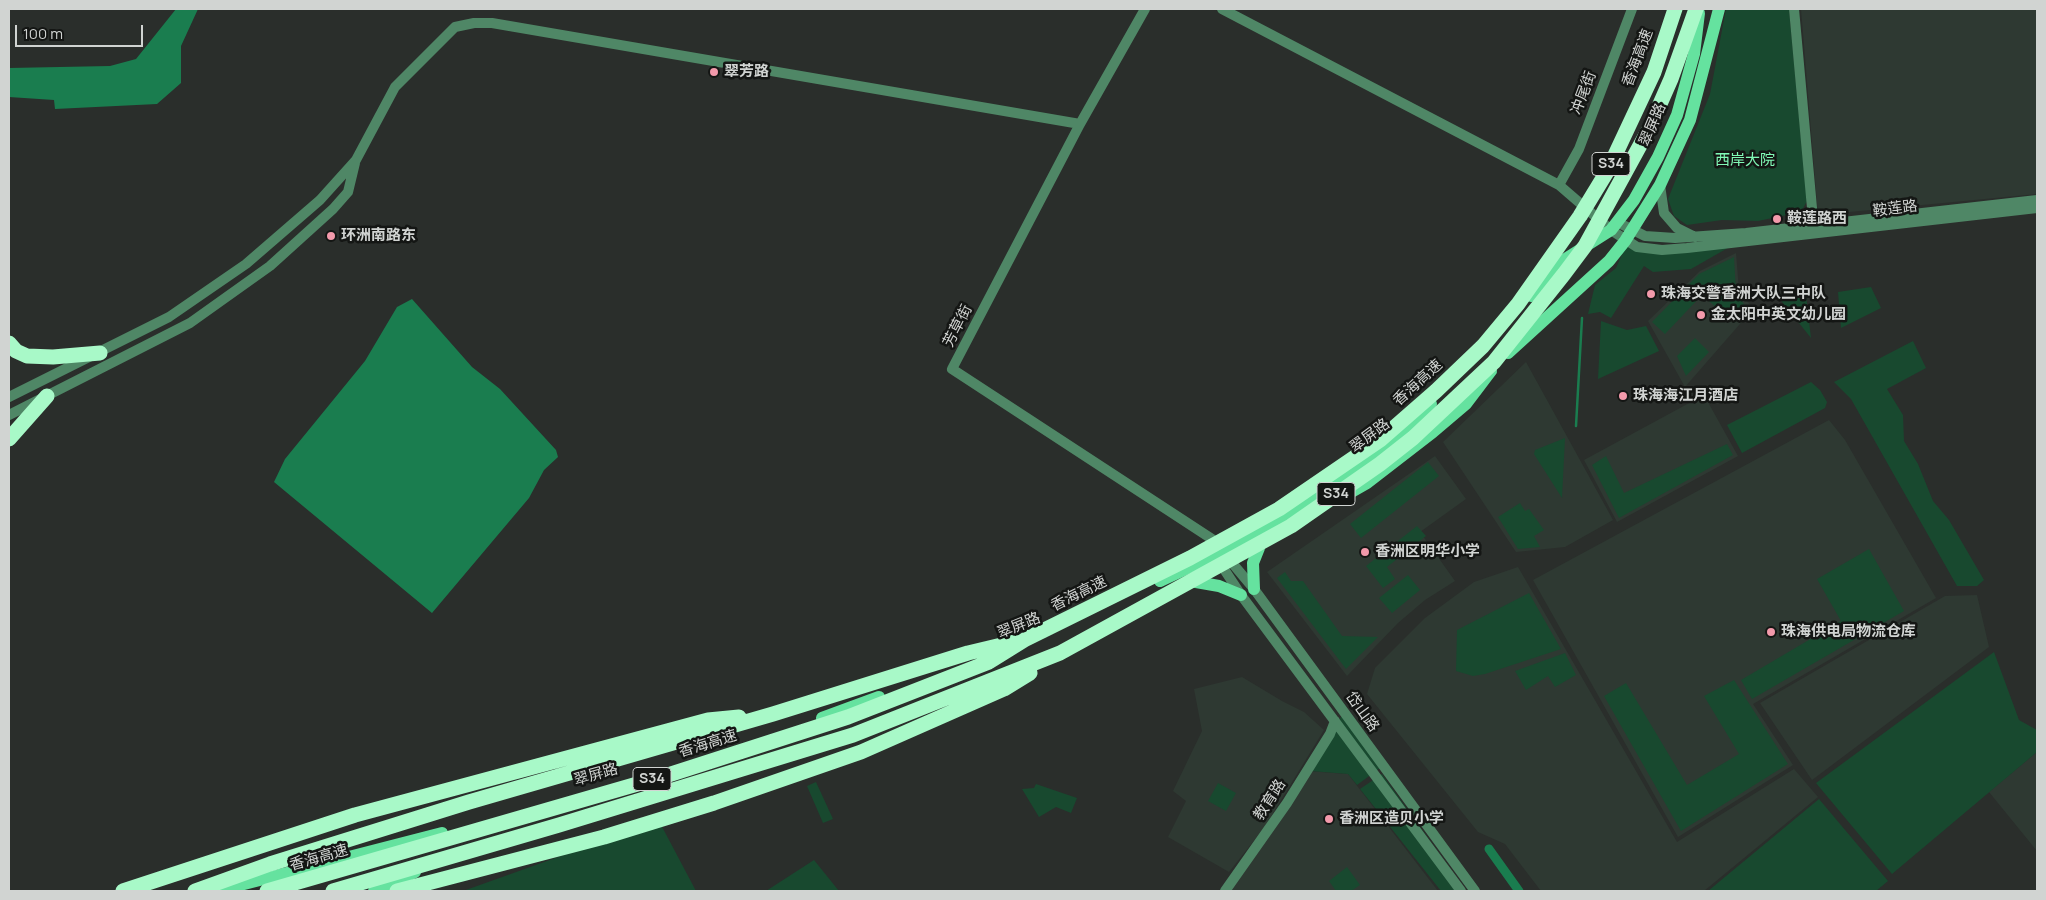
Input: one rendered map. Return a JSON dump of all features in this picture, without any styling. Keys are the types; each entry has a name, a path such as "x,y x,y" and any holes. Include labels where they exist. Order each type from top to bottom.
{"highway":[{"name":"香海高速","path":"267,891 665,776 810,730 989,662 1026,639 1190,558 1278,509 1380,440 1436,391 1476,353 1533,283 1580,216 1608,170 1654,72 1675,9"},
{"name":"S34","path":"332,891 559,825 853,735 1060,653 1291,526 1380,464 1413,438 1494,362 1564,274 1590,237 1649,129 1671,79 1696,9"},
{"path":"9,343 16,351 27,356 53,357 100,352"},
{"path":"9,440 48,396"},
{"path":"195,891 270,864 442,810 773,714 968,653 1026,639"},
{"path":"397,891 604,837 714,803 861,752 1004,689 1060,653"},
{"path":"123,891 355,815 708,720 773,714"}],"main road":[{"name":"翠屏路","path":"217,891 599,793 784,733 1045,634 1218,554 1325,488 1406,429 1484,349 1559,263 1614,226 1634,200 1658,157 1677,115 1694,54 1700,9"},
{"path":"346,891 652,800 791,754 965,689 1065,646 1229,566 1367,483 1466,404 1499,361 1609,261 1626,241 1660,185 1690,120 1719,9"},
{"path":"1677,115 1690,120"},
{"path":"1254,589 1253,563 1259,548"},
{"path":"1196,582 1219,586 1241,595"},
{"path":"374,891 425,868"}],"street":[{"name":"芳草街","path":"1144,9 1080,124 952,369 1212,539 1218,554"},
{"path":"1222,9 1559,185 1614,226"},
{"name":"冲尾街","path":"1559,185 1579,149 1632,9"},
{"path":"1794,9 1814,230"},
{"path":"9,397 169,317 246,264 320,200 356,160 395,87 455,27 474,23 492,23 1080,124"},
{"path":"9,415 190,322 270,266 348,192 356,160"},
{"path":"1660,185 1664,213 1677,228 1696,237"},
{"name":"鞍莲路","path":"1614,226 1626,241 1637,247 1662,250 2037,200"},
{"name":"鞍莲路","path":"1614,226 1633,230 1645,236 1660,238 1696,237 1814,230 2037,208"},
{"name":"岱山路","path":"1218,554 1254,589 1476,891"},
{"name":"岱山路","path":"1229,566 1241,595 1461,891"},
{"name":"教育路","path":"1225,891 1287,803 1330,734 1335,721"}],"shaded area":[{"path":"176,9 198,9 181,46 181,83 157,104 55,109 54,100 9,97 9,68 110,66 136,59"},
{"path":"1801,9 2037,9 2037,194 1818,215"},
{"name":"金太阳中英文幼儿园","path":"1736,253 1739,290 1753,309 1685,387 1648,321 1700,271"},
{"path":"412,299 472,367 500,389 556,450 558,457 544,470 529,498 432,613 274,482 285,459 365,361 397,307"},
{"path":"1526,362 1613,520 1565,547 1516,552 1443,442"},
{"path":"1704,395 1738,456 1617,522 1584,460"},
{"path":"1829,420 1845,440 1936,598 1753,704 1793,765 1678,837 1533,580"},
{"name":"香洲区明华小学","path":"1435,456 1466,499 1420,532 1455,581 1425,600 1398,623 1347,676 1267,572"},
{"path":"1518,567 1677,842 1794,769 1818,797 1704,891 1541,891 1505,844 1478,832 1367,694 1375,668 1425,618 1474,582"},
{"path":"1977,595 1989,647 1812,780 1760,703 1945,596"},
{"path":"1242,677 1304,712 1324,730 1264,828 1229,872 1168,837 1186,801 1173,791 1202,731 1194,689"},
{"path":"2037,752 2037,851 1989,792"},
{"name":"香洲区造贝小学","path":"1307,771 1348,774 1438,891 1225,891"}],"green space":[{"name":"西岸大院","path":"1726,9 1789,9 1807,201 1801,212 1758,221 1722,220 1687,225 1674,216 1668,199 1710,94"},
{"path":"1628,241 1648,248 1740,241 1691,269 1653,272 1644,266 1611,318 1600,312 1588,314 1595,285 1616,268"},
{"path":"1734,257 1736,292 1747,309 1734,323 1702,295 1665,334 1652,322 1699,274"},
{"path":"1871,287 1881,308 1841,328 1838,292"},
{"path":"1806,295 1811,338 1779,298"},
{"path":"1601,321 1627,330 1646,326 1659,351 1598,379"},
{"path":"1695,338 1709,352 1686,376 1677,356"},
{"path":"1913,341 1926,368 1887,389 1903,415 1904,441 1918,464 1933,501 1949,520 1984,580 1977,586 1957,586 1851,399 1834,382"},
{"path":"1811,382 1820,390 1827,402 1825,408 1742,453 1727,425"},
{"path":"1565,438 1562,498 1534,454 1535,450"},
{"path":"1727,444 1733,455 1619,518 1592,465 1606,456 1624,493"},
{"path":"1428,462 1439,476 1361,538 1350,524"},
{"path":"1520,503 1525,511 1529,509 1544,530 1534,536 1540,547 1518,549 1498,517"},
{"path":"1417,526 1426,536 1387,567 1395,579 1383,588 1366,566"},
{"path":"1869,549 1904,611 1752,699 1741,680 1841,621 1817,579"},
{"path":"1285,572 1291,581 1303,581 1342,636 1378,637 1346,669 1277,578"},
{"path":"1408,575 1420,590 1392,613 1379,598"},
{"path":"1529,593 1561,649 1485,674 1473,676 1456,671 1457,630"},
{"path":"1994,652 2019,720 2037,730 2037,752 1892,874 1816,783"},
{"path":"1565,653 1576,675 1555,687 1548,676 1526,690 1515,671"},
{"path":"1734,680 1788,764 1681,831 1604,696 1626,683 1687,785 1739,754 1704,696"},
{"path":"1342,715 1380,768 1357,785 1348,774 1310,771"},
{"path":"1382,774 1466,891 1441,891 1360,789"},
{"path":"816,782 833,819 823,823 807,786"},
{"path":"1218,783 1236,793 1226,811 1208,801"},
{"path":"1036,784 1077,798 1071,813 1056,807 1039,817 1022,789 1034,788"},
{"path":"1819,799 1888,881 1876,891 1708,891"},
{"path":"659,821 696,891 463,891"},
{"path":"814,860 839,891 766,891"},
{"path":"1347,867 1360,885 1351,891 1336,891 1329,881"}],"waterway":[{"path":"1576,426 1582,318"},
{"path":"1489,849 1519,891"}],"place":[{"name":"翠芳路","path":"714,72"},
{"name":"鞍莲路西","path":"1777,219"},
{"name":"环洲南路东","path":"331,236"},
{"name":"珠海交警香洲大队三中队","path":"1651,294"},
{"name":"金太阳中英文幼儿园","path":"1701,315"},
{"name":"珠海海江月酒店","path":"1623,396"},
{"name":"香洲区明华小学","path":"1365,552"},
{"name":"珠海供电局物流仓库","path":"1771,632"},
{"name":"香洲区造贝小学","path":"1329,819"}]}
